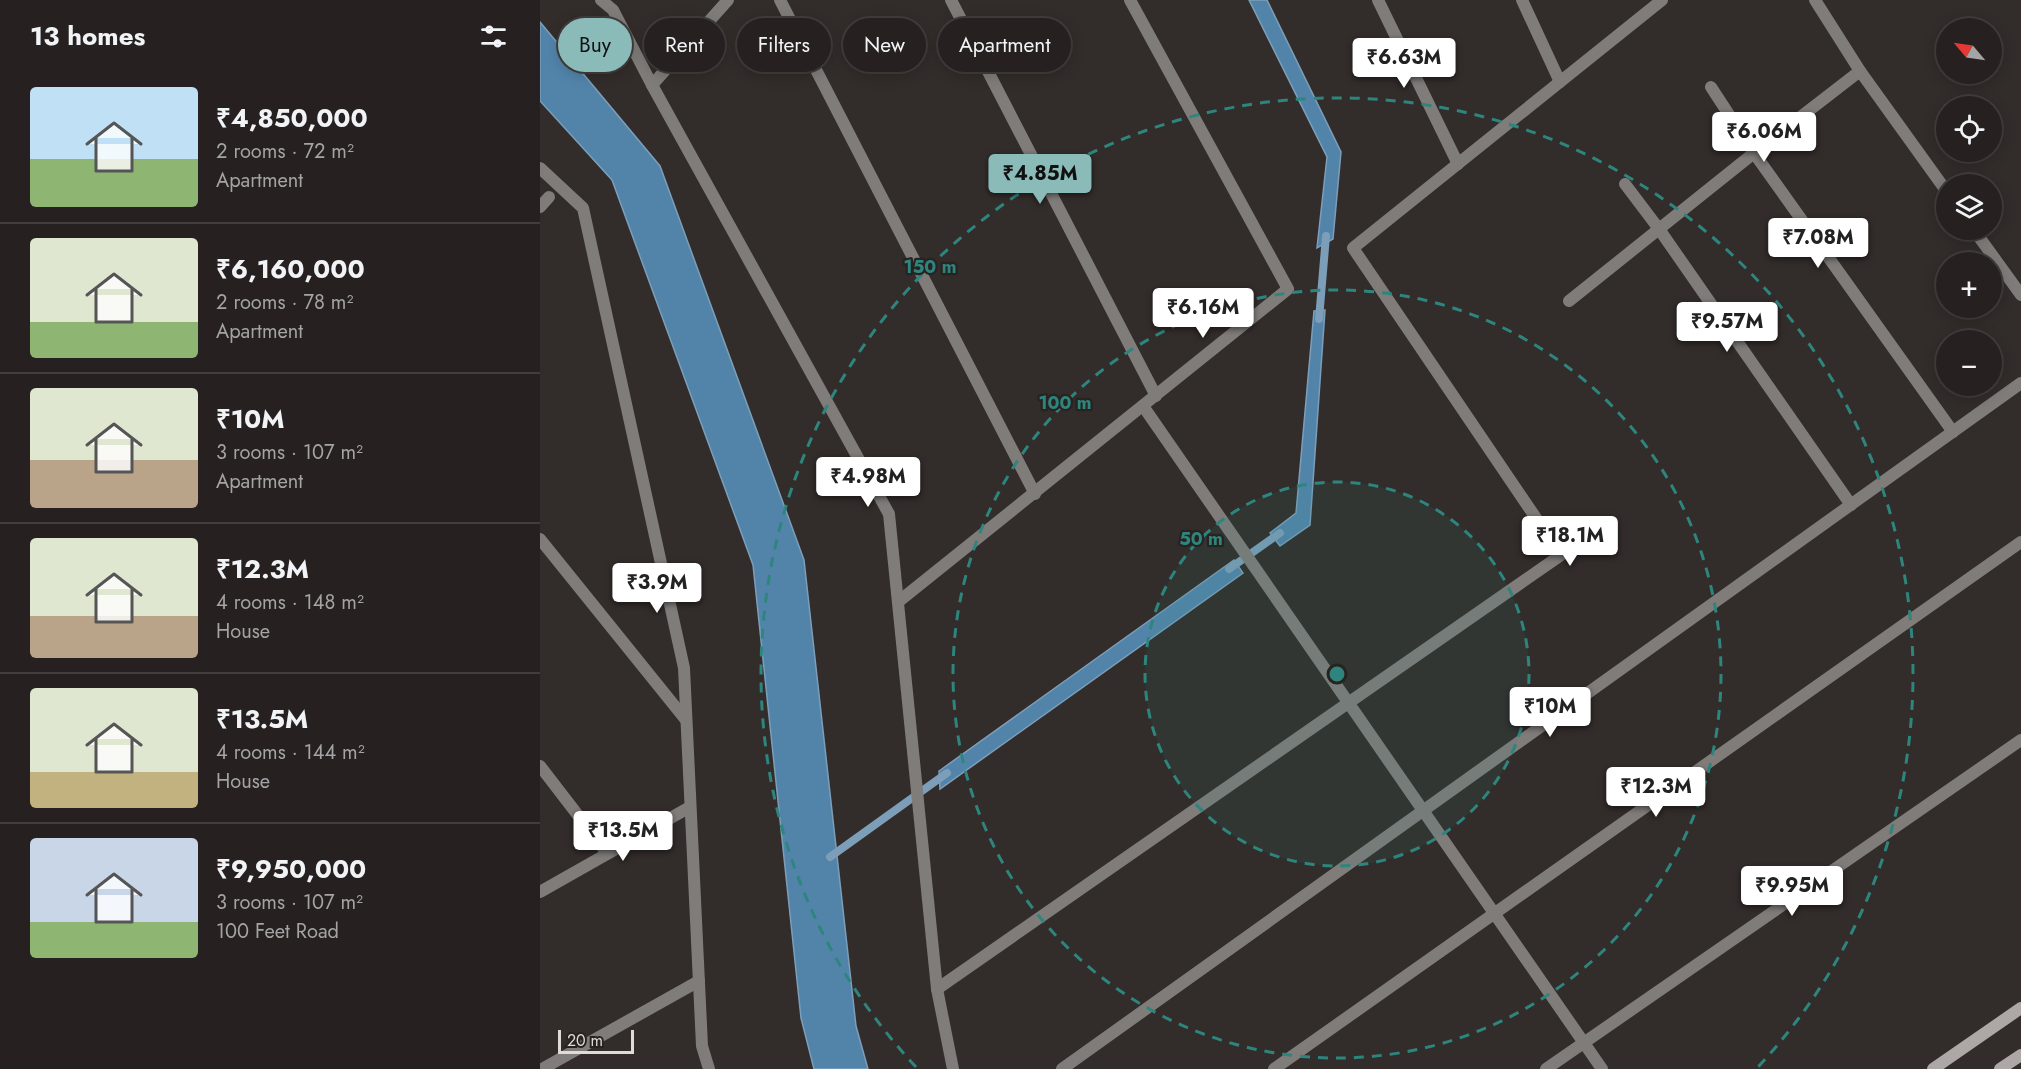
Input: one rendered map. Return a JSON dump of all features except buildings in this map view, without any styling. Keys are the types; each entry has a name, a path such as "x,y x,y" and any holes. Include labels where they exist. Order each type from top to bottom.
{"main road":[{"path":"1933,1069 2021,1008"},
{"path":"2000,1069 2021,1055"}],"street":[{"path":"601,0 613,10 652,85 889,514 937,989 953,1069"},
{"path":"652,85 728,0"},
{"path":"780,0 1035,494"},
{"path":"951,0 1156,396"},
{"path":"898,602 1288,289 1131,0"},
{"path":"1378,0 1458,164"},
{"path":"1522,0 1560,82"},
{"path":"937,989 1561,555 1353,248 1662,0"},
{"path":"1815,0 1860,71 1936,177"},
{"path":"1569,301 1860,71"},
{"path":"1711,87 1754,153 1953,432"},
{"path":"540,168 583,208 684,668 702,1046 709,1069"},
{"path":"1625,184 1659,229 1851,505"},
{"path":"540,207 549,197"},
{"path":"1981,240 2021,295"},
{"path":"1062,1069 2021,383"},
{"path":"1143,406 1602,1069"},
{"path":"540,539 686,720"},
{"path":"1274,1069 2021,542"},
{"path":"1546,1069 2021,740"},
{"path":"540,766 607,854"},
{"path":"540,892 690,807"},
{"path":"542,1069 699,981"}],"water":[{"path":"1249,0 1267,0 1341,152 1333,239 1317,248 1327,157"},
{"path":"540,22 558,44 558,72 582,72 660,166 804,560 856,1026 868,1069 814,1069 801,1018 753,565 612,180 540,101"},
{"path":"1325,310 1310,525 1280,546 1270,533 1296,513 1314,311"},
{"path":"1234,560 1243,573 940,789 939,771"}],"waterway":[{"path":"1319,319 1326,236"},
{"path":"1229,569 1280,533"},
{"path":"830,857 947,773"}]}
